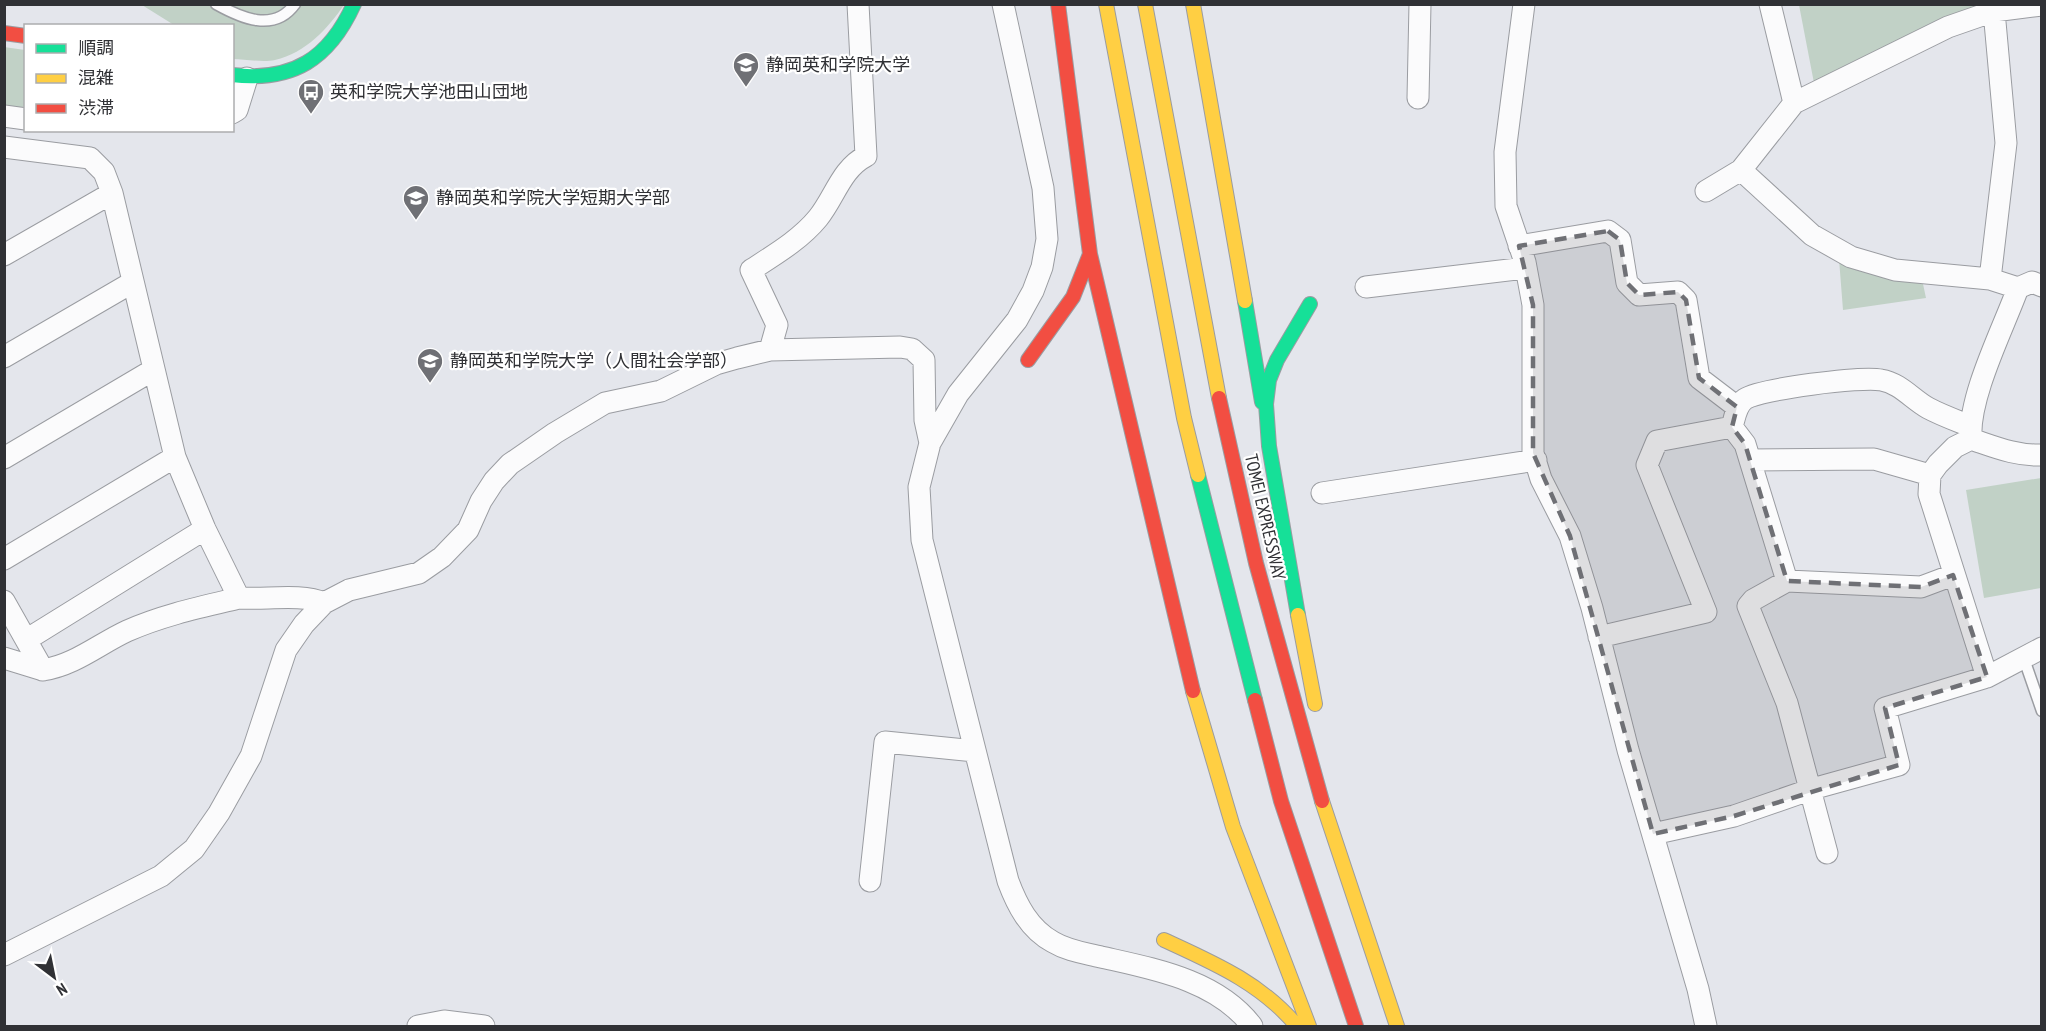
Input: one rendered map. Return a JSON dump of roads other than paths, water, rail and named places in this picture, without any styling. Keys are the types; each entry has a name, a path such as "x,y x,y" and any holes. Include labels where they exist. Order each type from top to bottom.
{"main road":[{"path":"240,76 287,72 311,63 332,45 345,25 354,4"},
{"path":"1058,4 1090,254 1184,662 1233,827 1309,1026"},
{"path":"1106,4 1184,418 1281,801 1356,1026"},
{"name":"TOMEI EXPRESSWAY","path":"1145,4 1221,407 1265,593 1318,789 1374,963 1397,1026"},
{"path":"1193,4 1272,458 1290,575 1318,721"},
{"path":"4,33 24,36"},
{"path":"1028,360 1071,303 1080,285 1090,254"},
{"path":"1272,458 1266,402 1269,381 1284,347 1310,304"},
{"path":"1330,778 1355,892 1374,963"},
{"path":"1164,940 1228,968 1256,985 1279,1003 1297,1026"}],"street":[{"path":"770,350 777,325 750,270 793,243 818,218 851,164 866,156 858,4"},
{"path":"1003,4 1043,188 1047,239 1042,267 1033,291 1017,320 958,394 930,442 919,487 922,540 1008,881 1016,904 1039,932 1067,949 1155,969 1206,988 1234,1008 1252,1026"},
{"path":"1418,98 1420,4"},
{"path":"1524,4 1505,152 1506,206 1526,268 1533,305 1532,388 1536,460 1541,479 1570,536 1698,989 1706,1026"},
{"path":"1770,4 1794,103"},
{"path":"1706,191 1741,170 1794,103 1948,27 1994,11 2042,5"},
{"path":"1990,279 2006,143 1994,11"},
{"path":"234,112 237,110 240,76"},
{"path":"4,116 24,119"},
{"path":"4,147 90,158 104,172 112,193 174,457 205,529 239,598"},
{"path":"1741,170 1812,235 1851,257 1895,270 1990,279 2018,288 2032,282 2042,286"},
{"path":"4,255 112,193"},
{"path":"1519,246 1608,231 1620,240 1627,283 1639,295 1678,292 1686,300 1698,378 1734,417 1745,444 1787,581"},
{"path":"1366,287 1526,268"},
{"path":"4,357 133,282"},
{"path":"1987,677 1929,494 1930,475 1970,432 1976,399 2018,288"},
{"path":"4,955 161,876 194,849 219,813 251,756 286,650 304,624 324,603 350,590 419,573 442,557 468,530 481,501 494,481 510,464 605,403 661,392 716,364 770,350 912,349 924,360 925,420 930,442"},
{"path":"4,458 153,370"},
{"path":"1599,637 1706,612 1647,465 1657,441 1734,417 1744,399 1766,392 1855,380 1881,380 1895,385 1925,406 1970,432 2026,456 2042,454"},
{"path":"4,559 174,457"},
{"path":"1750,460 1763,462 1845,457 1874,459 1930,475"},
{"path":"1322,493 1536,460"},
{"path":"26,640 205,529"},
{"path":"1827,854 1812,789 1779,679 1749,615 1748,606 1753,600 1787,581 1921,587 1953,575"},
{"path":"4,658 43,670 61,667 124,632 160,617 239,598 264,600 311,597 324,603"},
{"path":"4,601 43,670"},
{"path":"1653,834 1734,816 1812,789 1899,765 1885,708 1987,677 2033,653"},
{"path":"870,881 885,742 975,751"},
{"path":"418,1026 444,1020 484,1026"}],"lane":[{"path":"216,4 244,19 263,22 281,17 295,4"},
{"path":"2033,653 2042,711"}],"place":[{"name":"静岡英和学院大学","path":"746,88"},
{"name":"英和学院大学池田山団地","path":"311,115"},
{"name":"静岡英和学院大学短期大学部","path":"416,221"},
{"name":"静岡英和学院大学（人間社会学部）","path":"430,384"}]}
